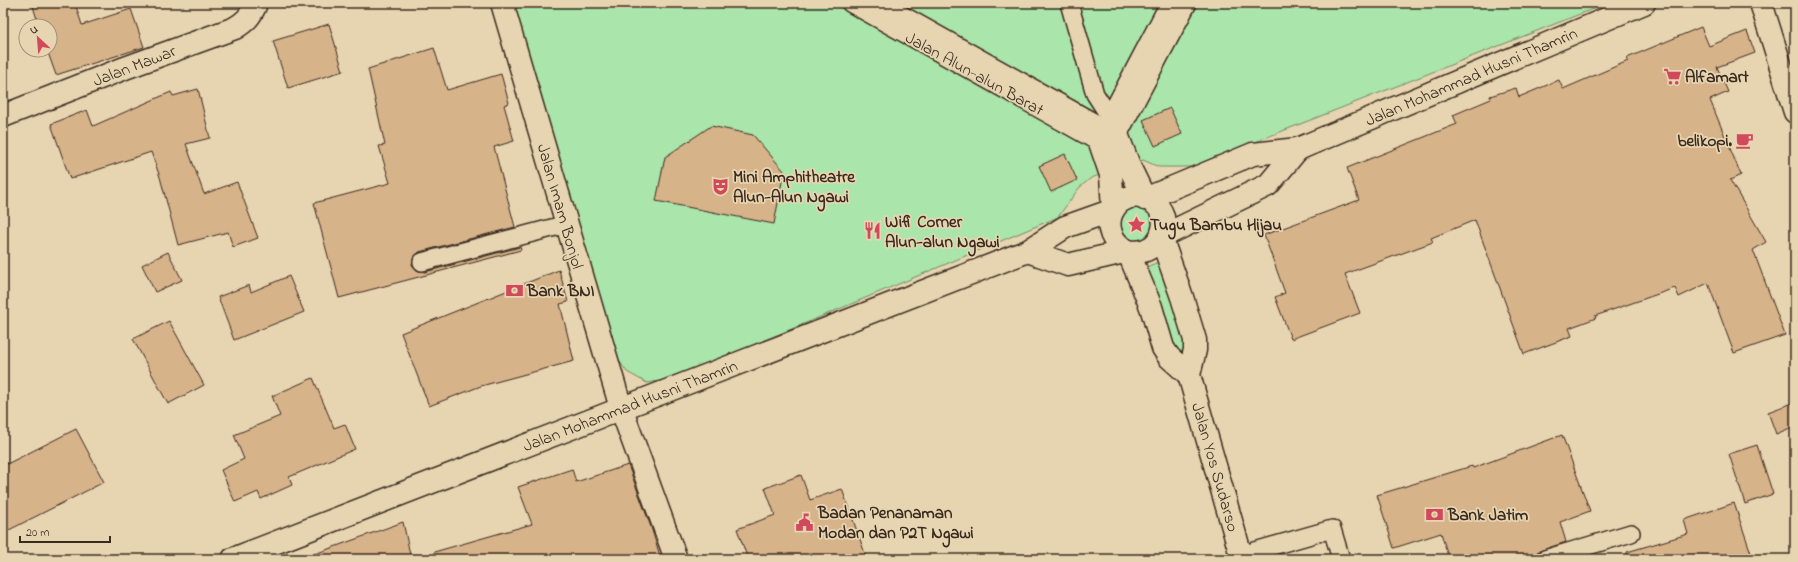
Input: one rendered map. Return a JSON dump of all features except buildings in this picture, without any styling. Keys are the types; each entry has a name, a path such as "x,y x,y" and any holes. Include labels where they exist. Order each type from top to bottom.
{"main road":[{"name":"Jalan Mawar","path":"3,116 125,68 235,28 245,22 251,15 255,6 254,3"},
{"name":"Jalan Imam Bonjol","path":"502,3 621,408 676,559"},
{"path":"876,3 1106,131 1130,168 1145,198 1161,211 1164,224 1161,237 1157,243 1147,250 1134,252 1128,251 1116,244 1110,231 1109,224 1113,210 1106,131 1172,3"},
{"name":"Jalan Mohammad Husni Thamrin","path":"1145,198 1253,154 1298,149 1644,3"},
{"path":"1761,3 1795,112"},
{"name":"Jalan Mohammad Husni Thamrin","path":"1161,237 1268,185 1298,149"},
{"path":"1113,210 1117,205 1130,198 1145,198"},
{"name":"Jalan Mohammad Husni Thamrin","path":"233,559 1028,251 1065,227 1113,210"},
{"name":"Jalan Yos Sudarso","path":"1161,237 1195,340 1195,350 1189,375 1242,557"},
{"path":"1028,251 1068,265 1128,251"},
{"path":"1128,251 1151,307 1163,348 1169,357 1189,375"}],"lane":[{"name":"Jalan Alun-alun Barat","path":"850,3 1106,131"},
{"path":"1069,3 1106,131"},
{"path":"1106,131 1188,3"},
{"path":"422,262 567,224"},
{"path":"1242,557 1332,529 1341,559"},
{"path":"1545,559 1631,533"}],"green space":[{"path":"509,3 1608,3 1191,167 1159,167 1143,160 1091,178 1079,188 1058,217 675,378 647,383 627,372 613,352"},
{"path":"1143,207 1155,220 1152,237 1135,243 1121,233 1121,221 1124,213 1127,211"},
{"path":"1161,261 1186,339 1184,358 1169,345 1144,268"}],"place":[{"name":"Alfamart","path":"1672,76"},
{"name":"belikopi.","path":"1745,140"},
{"name":"Mini Amphitheatre Alun-Alun Ngawi","path":"720,186"},
{"name":"Tugu Bambu Hijau","path":"1137,224"},
{"name":"Wifi Corner Alun-alun Ngawi","path":"872,231"},
{"name":"Bank BNI","path":"514,290"},
{"name":"Bank Jatim","path":"1435,514"},
{"name":"Badan Penanaman Modan dan P2T Ngawi","path":"805,522"}]}
